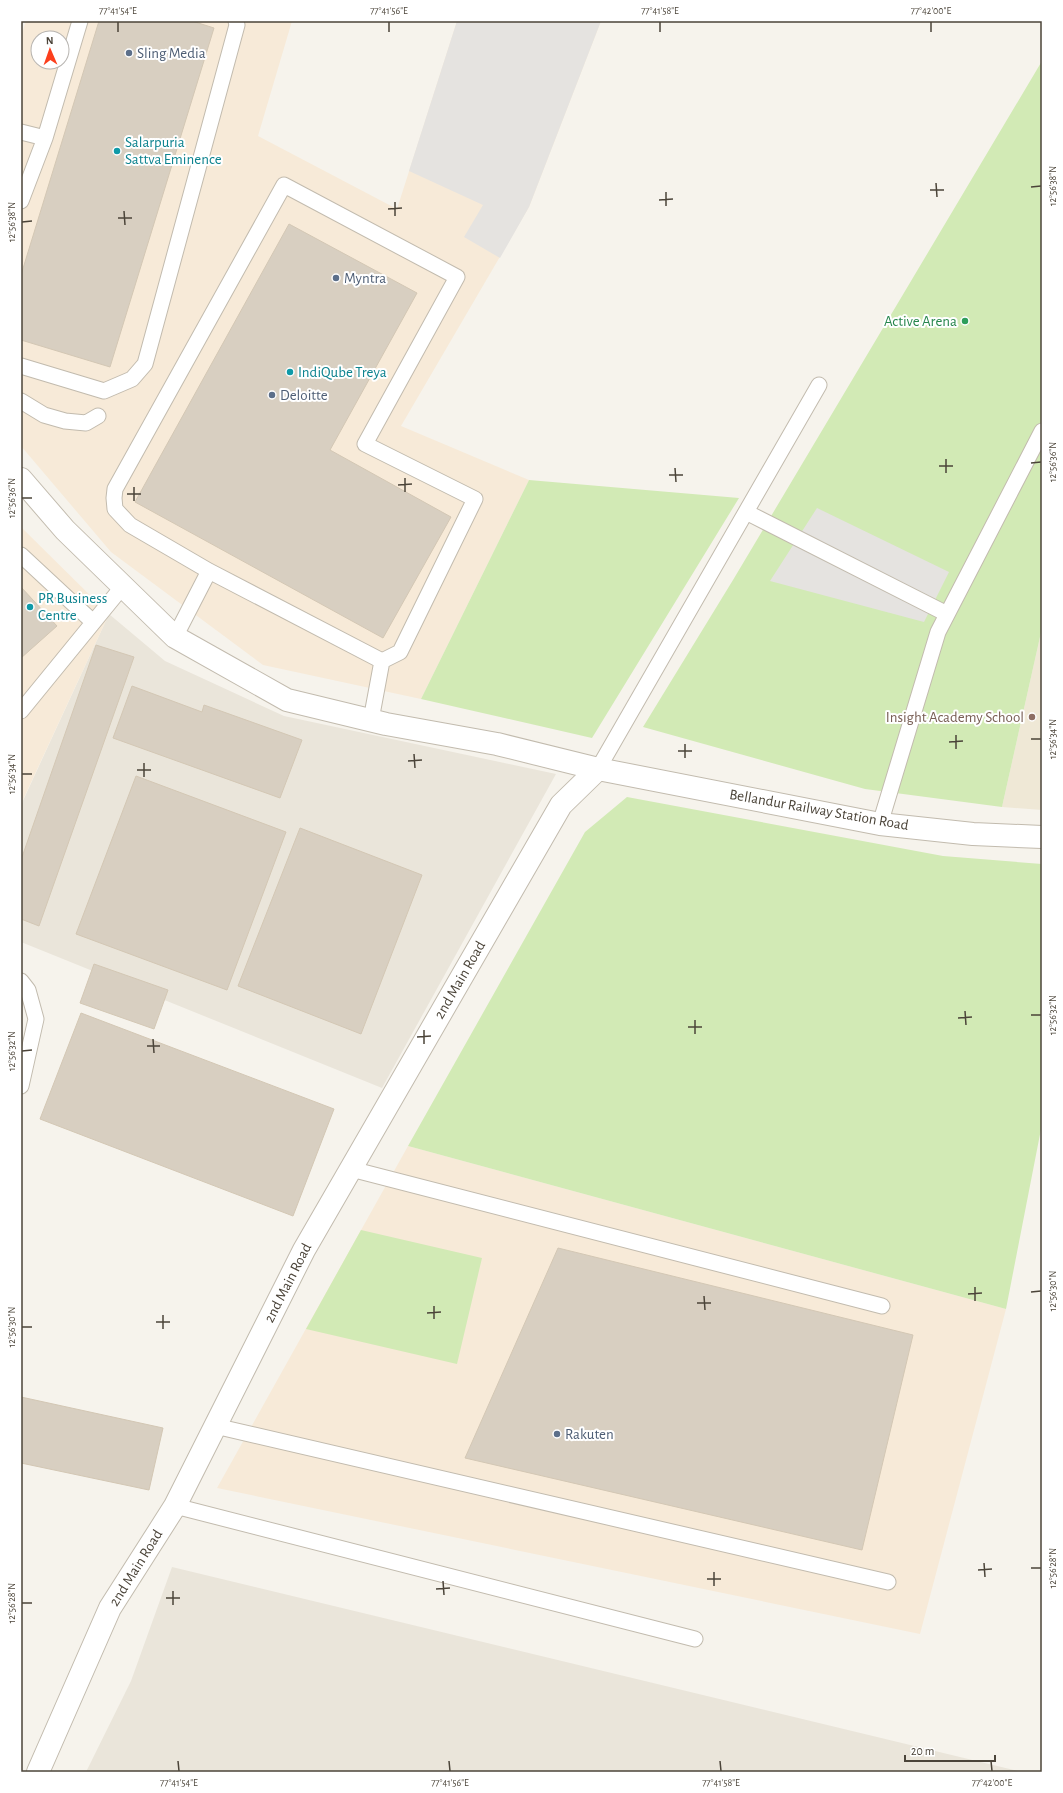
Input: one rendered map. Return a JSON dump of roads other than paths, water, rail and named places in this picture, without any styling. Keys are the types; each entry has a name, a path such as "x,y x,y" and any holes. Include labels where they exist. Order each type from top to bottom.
{"street":[{"name":"Bellandur Railway Station Road","path":"21,479 65,530 175,637 287,700 371,720 497,744 598,769 880,824 973,834 1042,837"},
{"name":"2nd Main Road","path":"38,1772 110,1608 175,1506 304,1250 561,805 598,769"}],"lane":[{"path":"21,201 27,164 45,138 80,21"},
{"path":"21,366 104,391 132,379 145,364 237,25 236,21"},
{"path":"21,132 45,138"},
{"path":"284,185 457,277 366,444 475,499 400,652 382,661 209,571 130,525 115,509 115,489 284,185"},
{"path":"598,769 819,385"},
{"path":"21,400 44,415 65,421 86,423 98,416"},
{"path":"880,824 938,632 1042,431"},
{"path":"746,512 947,614"},
{"path":"21,555 93,622"},
{"path":"175,637 209,571"},
{"path":"21,711 123,586"},
{"path":"371,720 382,661"},
{"path":"21,981 28,990 36,1019 21,1086"},
{"path":"351,1169 882,1306"},
{"path":"215,1426 888,1582"},
{"path":"175,1506 694,1639"}],"place":[{"name":"Sling Media","path":"129,53"},
{"name":"Salarpuria Sattva Eminence","path":"117,151"},
{"name":"Myntra","path":"336,278"},
{"name":"Active Arena","path":"965,321"},
{"name":"IndiQube Treya","path":"290,372"},
{"name":"Deloitte","path":"272,395"},
{"name":"PR Business Centre","path":"30,607"},
{"name":"Insight Academy School","path":"1032,717"},
{"name":"Rakuten","path":"557,1434"}]}
